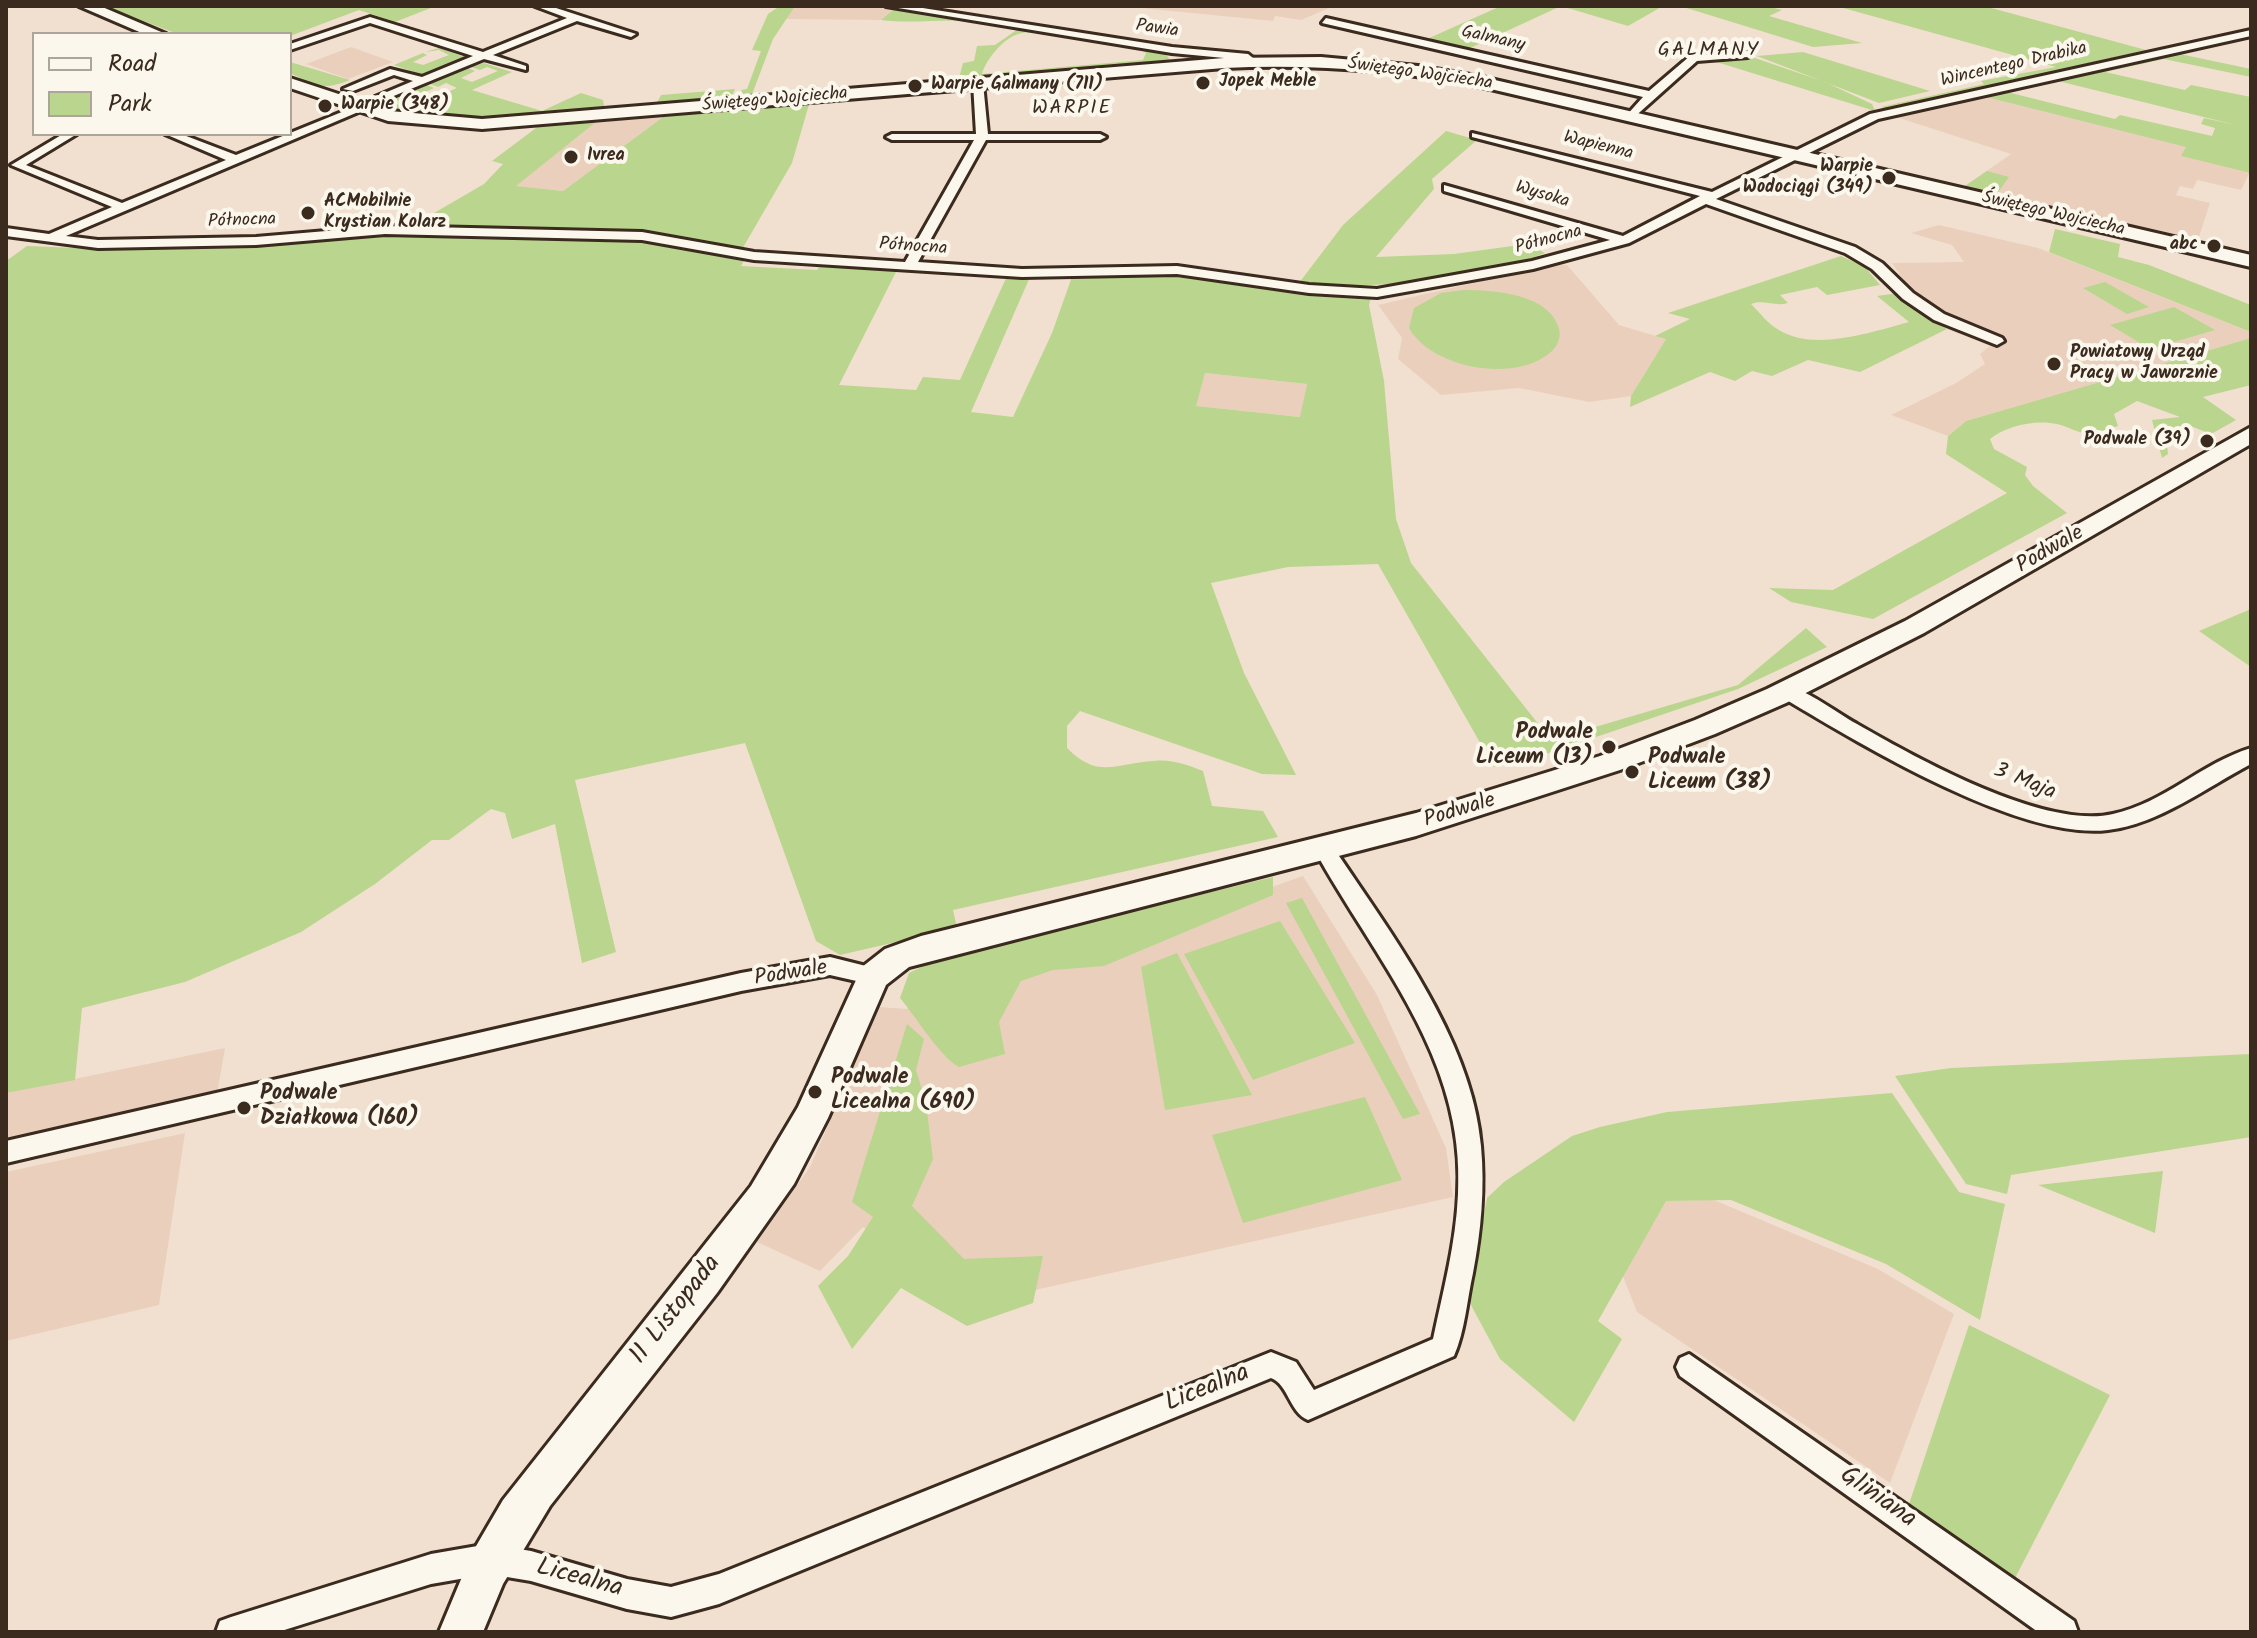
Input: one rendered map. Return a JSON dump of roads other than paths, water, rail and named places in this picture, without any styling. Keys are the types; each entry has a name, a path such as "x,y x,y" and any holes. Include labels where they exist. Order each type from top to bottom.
{"street":[{"path":"540,6 631,34"},
{"name":"Pawia","path":"891,6 960,15 1071,36 1248,57 1253,62"},
{"path":"960,15 971,6"},
{"path":"94,7 153,32"},
{"path":"379,99 577,17"},
{"path":"292,46 370,20 522,68"},
{"name":"Galmany","path":"1326,21 1651,95"},
{"name":"Wincentego Drabika","path":"1792,154 1874,116 2251,33"},
{"path":"1631,117 1694,58 1748,54"},
{"name":"Świętego Wojciecha","path":"292,84 359,108 428,122 502,123 1253,62 1344,63 1435,73 2251,261"},
{"path":"349,89 394,71 423,81"},
{"path":"910,265 982,137 978,83"},
{"path":"52,237 359,108"},
{"name":"Wapienna","path":"1476,135 1706,197 1850,250 1877,266 1908,296 1939,317 1997,341"},
{"path":"68,136 17,165 124,208"},
{"path":"176,136 238,160"},
{"path":"892,137 1100,137"},
{"name":"Północna","path":"6,232 113,244 256,241 385,230 642,236 754,256 1022,273 1177,270 1309,289 1377,293 1533,265 1624,240 1792,154"},
{"name":"Wysoka","path":"1448,188 1624,240"},
{"name":"Podwale","path":"6,1152 220,1105 611,1011 830,966 874,976 897,958 921,949 1324,849 1560,780 1694,732 1787,692 1948,611 2251,434"},
{"name":"3 Maja","path":"1787,692 1868,739 2005,803 2075,826 2121,820 2251,755"},
{"name":"Licealna","path":"489,1559 531,1566 627,1594 671,1602 719,1589 1271,1365 1287,1371 1308,1406 1445,1347 1471,1193 1464,1109 1442,1045 1324,849"},
{"name":"11 Listopada","path":"461,1632 489,1559 512,1520 703,1279 802,1141 874,976"},
{"name":"Gliniana","path":"1689,1367 2063,1632"},
{"path":"231,1632 431,1569 489,1559"}],"place":[{"name":"Jopek Meble","path":"1203,83"},
{"name":"Warpie Galmany (711)","path":"915,86"},
{"name":"Warpie (348)","path":"325,106"},
{"name":"Ivrea","path":"571,157"},
{"name":"Warpie Wodociągi (349)","path":"1889,178"},
{"name":"ACMobilnie Krystian Kolarz","path":"308,213"},
{"name":"abc","path":"2214,246"},
{"name":"Powiatowy Urząd Pracy w Jaworznie","path":"2054,364"},
{"name":"Podwale (39)","path":"2207,441"},
{"name":"Podwale Liceum (13)","path":"1609,747"},
{"name":"Podwale Liceum (38)","path":"1632,772"},
{"name":"Podwale Licealna (690)","path":"815,1092"},
{"name":"Podwale Działkowa (160)","path":"244,1108"}],"district":[{"name":"GALMANY","path":"1709,52"},
{"name":"WARPIE","path":"1072,110"}]}
